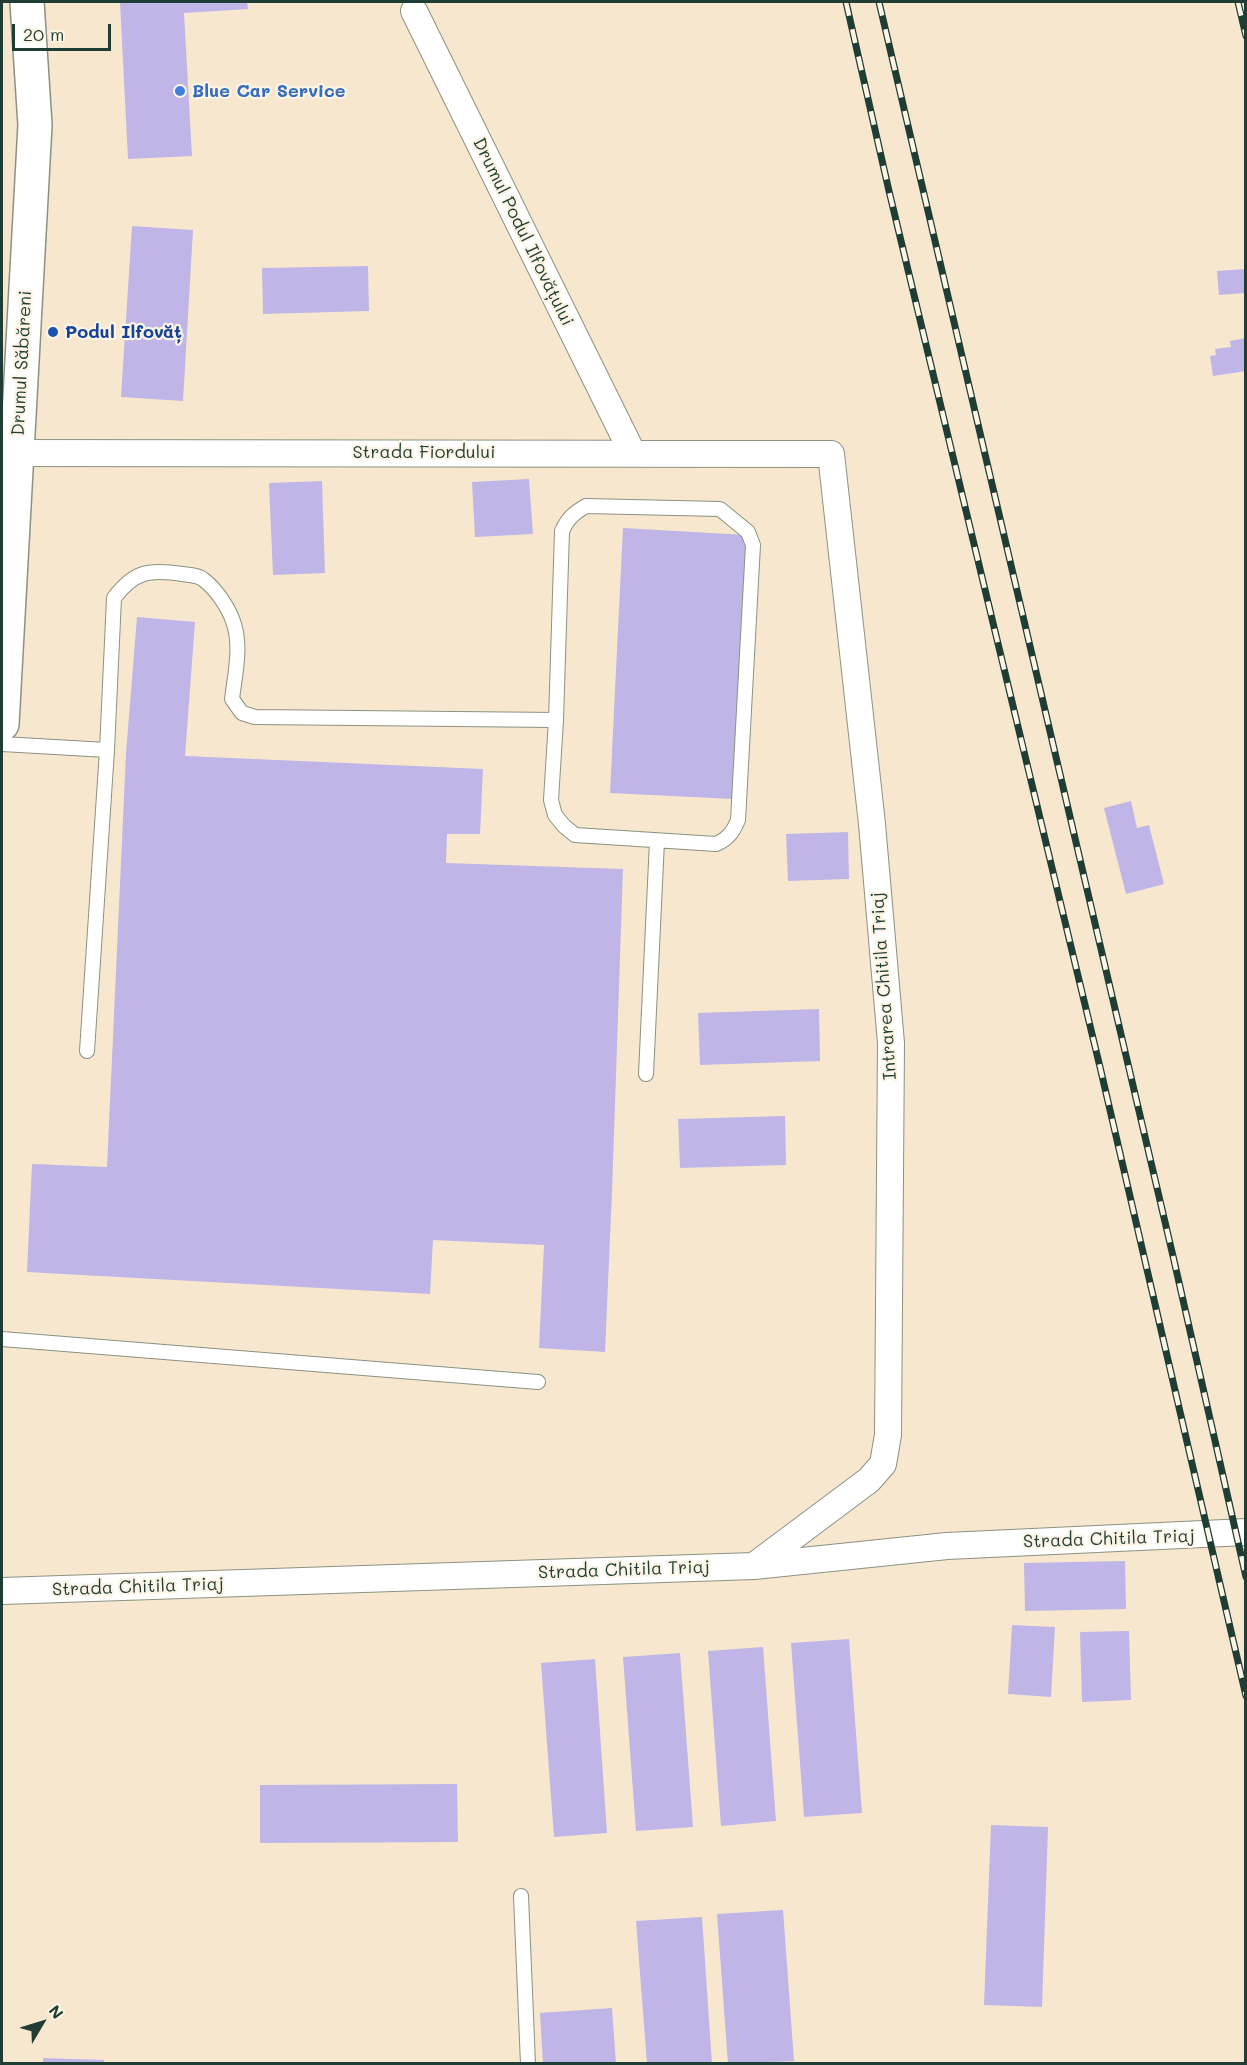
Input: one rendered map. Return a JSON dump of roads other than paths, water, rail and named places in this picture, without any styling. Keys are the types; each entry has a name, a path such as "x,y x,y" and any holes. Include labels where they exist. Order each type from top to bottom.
{"main road":[{"name":"Drumul Săbăreni","path":"2,724 9,453 35,125 27,2"}],"street":[{"name":"Drumul Podul Ilfovățului","path":"414,11 632,452"},
{"name":"Strada Fiordului","path":"9,453 831,454"},
{"name":"Intrarea Chitila Triaj","path":"754,1566 869,1480 882,1464 888,1435 891,1044 872,824 831,454"},
{"name":"Strada Chitila Triaj","path":"2,1591 754,1566 947,1546 1245,1532"}],"lane":[{"path":"586,506 720,509 748,532 753,545 738,820 725,840 716,844 575,836 555,815 551,800 556,720 562,531 567,520 574,513 586,506"},
{"path":"87,1051 107,750 114,598 125,584 136,577 161,571 202,578 217,594 233,622 238,655 232,699 242,713 255,717 556,720"},
{"path":"2,744 107,750"},
{"path":"646,1074 657,841"},
{"path":"2,1339 538,1382"},
{"path":"520,1896 528,2064"}],"railway":[{"path":"846,2 889,191 1100,1067 1246,1696"},
{"path":"879,2 1246,1577"},
{"path":"1238,2 1246,36"}],"place":[{"name":"Blue Car Service","path":"180,91"},
{"name":"Podul Ilfovăț","path":"53,332"}]}
